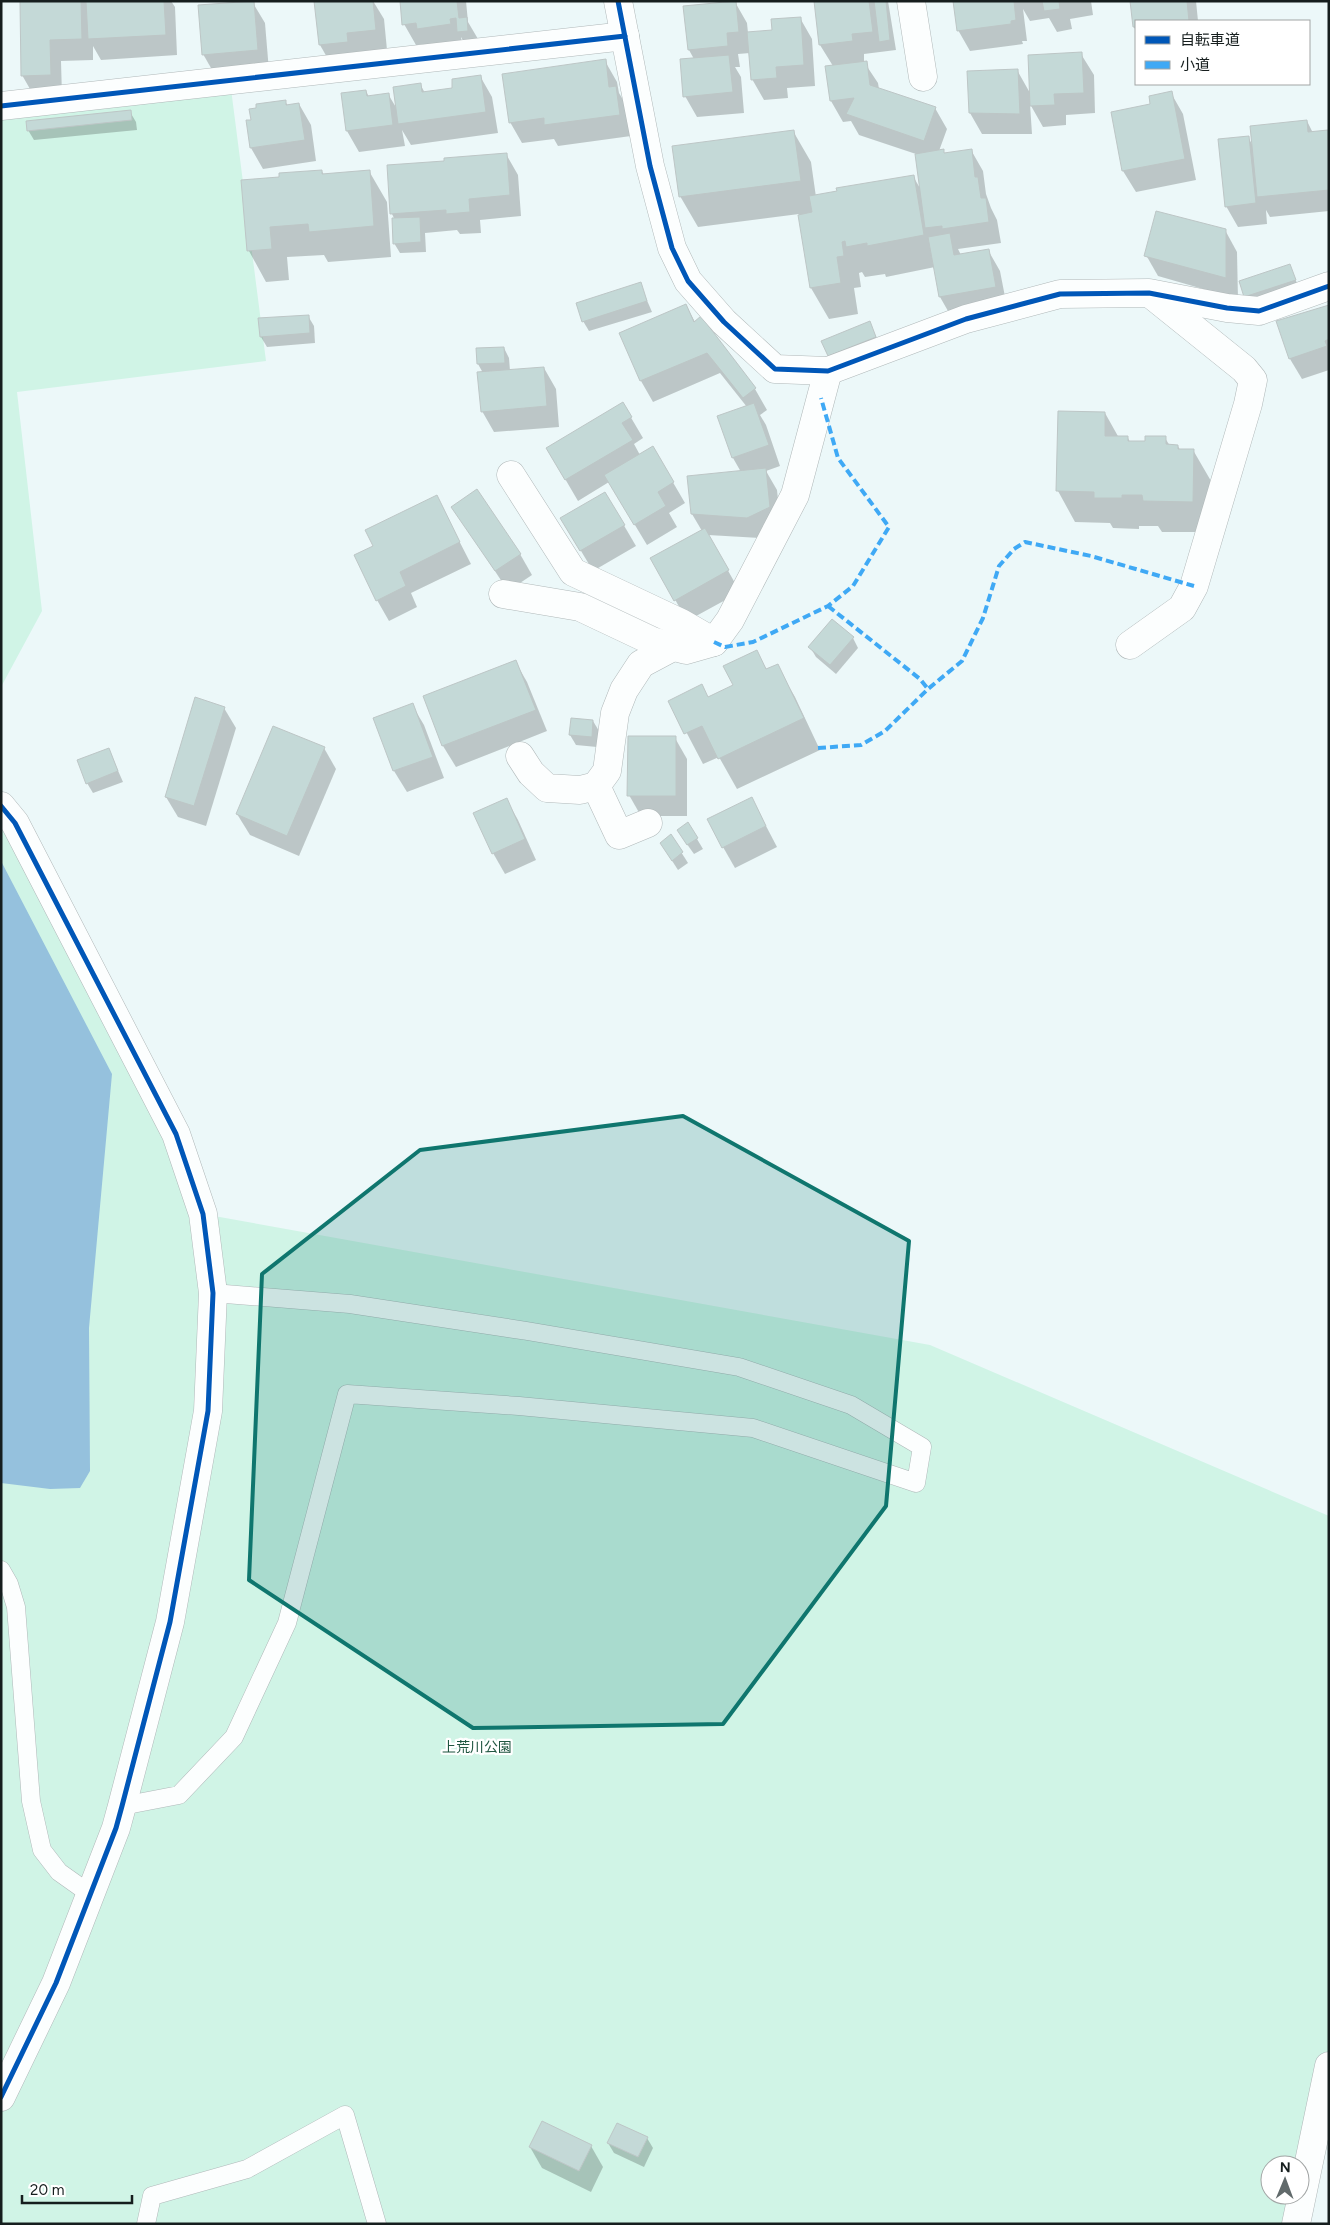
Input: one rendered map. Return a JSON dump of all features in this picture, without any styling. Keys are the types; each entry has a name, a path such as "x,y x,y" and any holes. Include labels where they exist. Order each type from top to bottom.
{"street":[{"path":"618,1 650,166 672,248 688,281 724,322 775,369 828,371 966,318 1060,294 1149,293 1227,308 1259,311 1329,286"},
{"path":"911,1 923,77"},
{"path":"1,106 625,36"},
{"path":"1130,645 1182,608 1194,586 1248,404 1253,380 1244,369 1149,293"},
{"path":"503,594 580,607 652,641 686,650 714,642 730,620 795,496 828,371"},
{"path":"511,475 573,572 681,623 714,642"},
{"path":"520,756 531,773 547,788 580,790 596,786 607,771 615,713 624,690 641,664 673,647"},
{"path":"596,786 619,835 648,823"},
{"path":"1,806 19,832 176,1134 203,1214 213,1293 208,1411 170,1622 122,1806 116,1828 56,1983 1,2097"},
{"path":"1296,2224 1329,2066"}],"lane":[{"path":"122,1806 179,1795 234,1737 287,1623 347,1394 519,1406 753,1428 916,1483 922,1447 852,1405 739,1367 527,1331 360,1306 213,1293"},
{"path":"1,1570 9,1584 16,1607 31,1801 42,1850 59,1872 90,1894"},
{"path":"146,2224 152,2196 247,2169 345,2115 377,2224"}],"highlighted area":[{"path":"683,1116 909,1241 886,1506 723,1724 473,1728 249,1580 262,1274 420,1150"}],"green space":[{"path":"230,81 266,361 17,392 42,611 1,687 1,106"},
{"name":"上荒川公園","path":"1,806 203,1214 930,1345 1329,1516 1329,2066 1310,2157 1310,2155 1260,2155 1260,2205 1300,2205 1296,2224 1,2224"}],"water":[{"path":"1,861 112,1074 89,1328 90,1471 80,1488 50,1489 1,1483"}],"building":[{"path":"20,1 81,1 82,39 50,40 51,75 21,76"},
{"path":"86,1 164,1 166,35 88,39"},
{"path":"254,1 258,50 202,55 198,5"},
{"path":"314,1 373,1 376,30 347,33 348,42 319,45"},
{"path":"400,1 457,1 459,18 467,17 468,31 457,32 456,18 450,19 451,24 417,29 416,23 402,25"},
{"path":"736,1 739,32 727,33 728,46 688,50 683,6"},
{"path":"814,1 869,1 873,32 852,34 853,41 819,45"},
{"path":"874,1 886,1 890,40 879,42"},
{"path":"953,1 1014,1 1016,20 1011,21 1011,24 957,31"},
{"path":"1042,1 1059,1 1060,9 1044,11"},
{"path":"1130,1 1187,1 1189,20 1135,20 1135,27 1133,27"},
{"path":"801,17 804,65 776,67 777,78 751,80 747,32 772,30 771,19"},
{"path":"1082,52 1084,93 1054,94 1055,105 1030,106 1028,55"},
{"path":"729,55 733,92 683,97 680,59"},
{"path":"606,59 609,87 616,86 620,115 544,125 544,118 509,123 502,74"},
{"path":"867,61 870,85 936,107 924,141 846,114 854,98 830,101 825,66"},
{"path":"1018,69 1020,114 969,113 967,71"},
{"path":"481,75 486,112 398,124 393,87 421,83 422,92 452,88 452,79"},
{"path":"366,90 367,96 389,93 393,125 346,131 341,93"},
{"path":"1172,91 1185,159 1122,171 1111,112 1150,104 1149,96"},
{"path":"286,100 286,105 299,103 305,140 250,148 246,120 251,120 249,109 256,108 256,104"},
{"path":"131,110 132,120 27,131 26,121"},
{"path":"1307,120 1308,132 1328,130 1329,190 1257,197 1250,126"},
{"path":"794,130 801,181 679,197 672,146"},
{"path":"1249,136 1256,203 1225,207 1218,139"},
{"path":"944,149 944,153 972,149 975,177 978,177 981,198 986,198 989,222 942,229 942,226 925,228 915,154"},
{"path":"507,153 510,195 469,199 470,212 446,214 446,210 390,214 387,165 444,161 444,158"},
{"path":"322,170 322,174 370,170 374,226 309,232 308,224 270,227 272,249 247,251 241,180 279,177 279,173"},
{"path":"914,175 924,235 867,246 867,243 846,247 845,241 842,242 844,256 837,257 841,283 810,288 798,215 812,212 809,196 837,191 836,188"},
{"path":"1156,211 1226,229 1226,278 1144,256"},
{"path":"420,217 421,242 393,244 392,218"},
{"path":"950,233 954,255 989,249 996,287 939,297 928,237"},
{"path":"1290,264 1296,280 1244,297 1239,281"},
{"path":"641,282 647,301 582,322 576,303"},
{"path":"686,304 694,322 701,316 756,388 743,398 707,353 640,381 619,333"},
{"path":"1329,305 1329,339 1325,341 1327,346 1289,359 1276,321"},
{"path":"309,315 310,333 260,337 258,318"},
{"path":"870,321 876,337 828,356 821,341"},
{"path":"504,347 505,363 477,364 476,348"},
{"path":"544,367 547,406 481,412 477,372"},
{"path":"623,402 632,417 622,423 633,440 565,480 546,448"},
{"path":"754,403 769,445 732,458 717,416"},
{"path":"1058,411 1105,412 1105,436 1128,436 1128,441 1145,441 1145,436 1166,436 1166,444 1178,445 1178,449 1194,449 1193,502 1143,501 1142,495 1122,495 1122,498 1094,498 1094,492 1056,491"},
{"path":"653,446 674,482 658,492 666,506 634,525 604,475"},
{"path":"766,468 770,507 747,518 691,514 687,476"},
{"path":"477,489 521,554 495,571 451,507"},
{"path":"605,492 625,525 580,551 560,518"},
{"path":"437,495 460,542 400,572 406,586 376,601 354,555 373,546 365,530"},
{"path":"705,528 729,570 674,601 650,558"},
{"path":"832,619 854,637 830,665 808,647"},
{"path":"757,650 766,669 778,664 804,718 718,759 702,726 684,734 668,701 702,684 708,697 733,685 723,666"},
{"path":"516,660 536,710 442,746 423,696"},
{"path":"195,697 225,707 194,806 165,797"},
{"path":"413,703 433,757 393,771 373,718"},
{"path":"571,718 593,720 592,737 569,735"},
{"path":"273,726 325,747 287,836 236,814"},
{"path":"628,736 676,736 676,796 627,796"},
{"path":"109,748 118,771 86,784 77,760"},
{"path":"752,797 766,826 722,848 707,819"},
{"path":"507,798 525,839 492,854 473,813"},
{"path":"688,822 698,838 687,845 677,830"},
{"path":"671,834 683,852 672,861 660,843"},
{"path":"542,2121 592,2145 579,2171 529,2147"},
{"path":"617,2123 648,2137 638,2157 607,2143"}],"marked path":[{"path":"714,642 725,647 753,642 828,606 853,586 889,527 838,458 821,398"},
{"path":"818,748 861,745 885,731 928,689 962,661 983,618 999,566 1014,549 1025,542 1091,556 1194,586"},
{"path":"828,606 920,679 928,689"}],"cycle path":[{"path":"618,1 650,166 672,248 688,281 724,322 775,369 828,371 966,319 1060,294 1149,293 1227,308 1259,311 1329,286"},
{"path":"1,106 625,36"},
{"path":"1,806 15,823 176,1134 203,1214 213,1293 208,1411 170,1622 122,1806 116,1828 56,1983 1,2097"}]}
